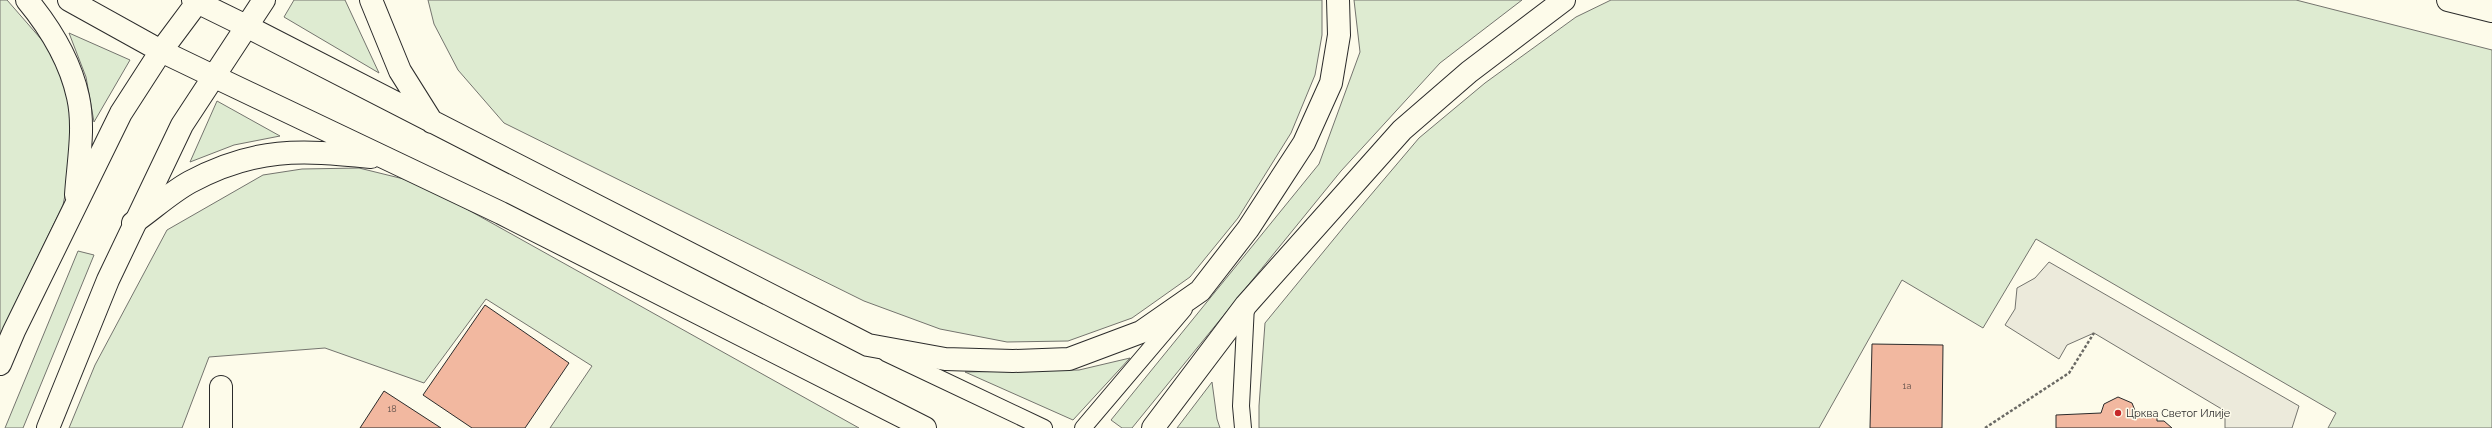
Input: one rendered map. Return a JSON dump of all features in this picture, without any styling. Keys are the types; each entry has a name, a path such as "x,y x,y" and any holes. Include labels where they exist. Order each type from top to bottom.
{"main road":[{"path":"27,0 65,54 78,97 80,134 76,206"},
{"path":"69,0 161,51 502,213 925,428"},
{"path":"48,428 133,223 182,125 264,0"},
{"path":"371,0 400,71 433,123"},
{"path":"0,364 14,330 121,113 161,51 196,1 433,123 481,145 868,345 946,358 1012,361 1069,358 1141,332 1200,290 1248,229 1304,143 1331,83 1339,35 1338,0"},
{"path":"1153,428 1246,305 1402,130 1469,72 1564,0"},
{"path":"2448,0 2492,11"},
{"path":"133,223 189,182 224,165 247,158 270,153 327,153 390,159"},
{"path":"221,387 222,428"}],"lane":[{"path":"1083,428 1200,290"},
{"path":"1243,428 1241,406 1246,305"},
{"path":"868,345 1044,428"}],"path":[{"path":"1985,428 2069,373 2094,333"}],"green space":[{"path":"0,0 7,0 55,55 68,100 75,145 63,205 0,335"},
{"path":"294,0 345,0 379,73 284,17"},
{"path":"428,0 1322,0 1322,35 1315,75 1291,133 1238,218 1190,277 1132,318 1068,341 1007,342 940,329 864,301 504,123 458,70 434,24"},
{"path":"1354,0 1522,0 1440,63 1341,171 1132,428 1122,428 1111,420 1319,164 1360,52"},
{"path":"1611,0 2296,0 2492,50 2492,428 2328,428 2336,413 2036,239 1983,328 1902,280 1819,428 1259,428 1259,406 1265,323 1347,223 1419,138 1485,83 1576,17"},
{"path":"69,33 130,60 94,122 86,77"},
{"path":"217,101 280,136 234,145 190,162"},
{"path":"359,168 420,183 859,428 550,428 592,366 486,299 424,383 325,348 209,357 182,428 69,428 95,365 167,230 263,175 302,169"},
{"path":"78,251 94,255 23,428 5,428"},
{"path":"1130,358 1073,420 965,372 1079,370"},
{"path":"1212,382 1217,419 1220,428 1177,428"}],"shaded area":[{"path":"2049,262 2299,406 2292,428 2225,428 2225,411 2094,333 2067,345 2059,359 2005,325 2015,309 2017,288 2035,278"}],"building":[{"path":"485,305 569,363 525,428 472,428 423,395"},
{"path":"1872,344 1943,345 1942,428 1870,428"},
{"path":"384,391 441,428 360,428"},
{"name":"Црква Светог Илије","path":"2118,397 2132,403 2136,413 2157,412 2157,421 2164,421 2172,428 2056,428 2056,415 2101,413 2104,404"}],"place":[{"name":"Црква Светог Илије","path":"2118,413"}]}
